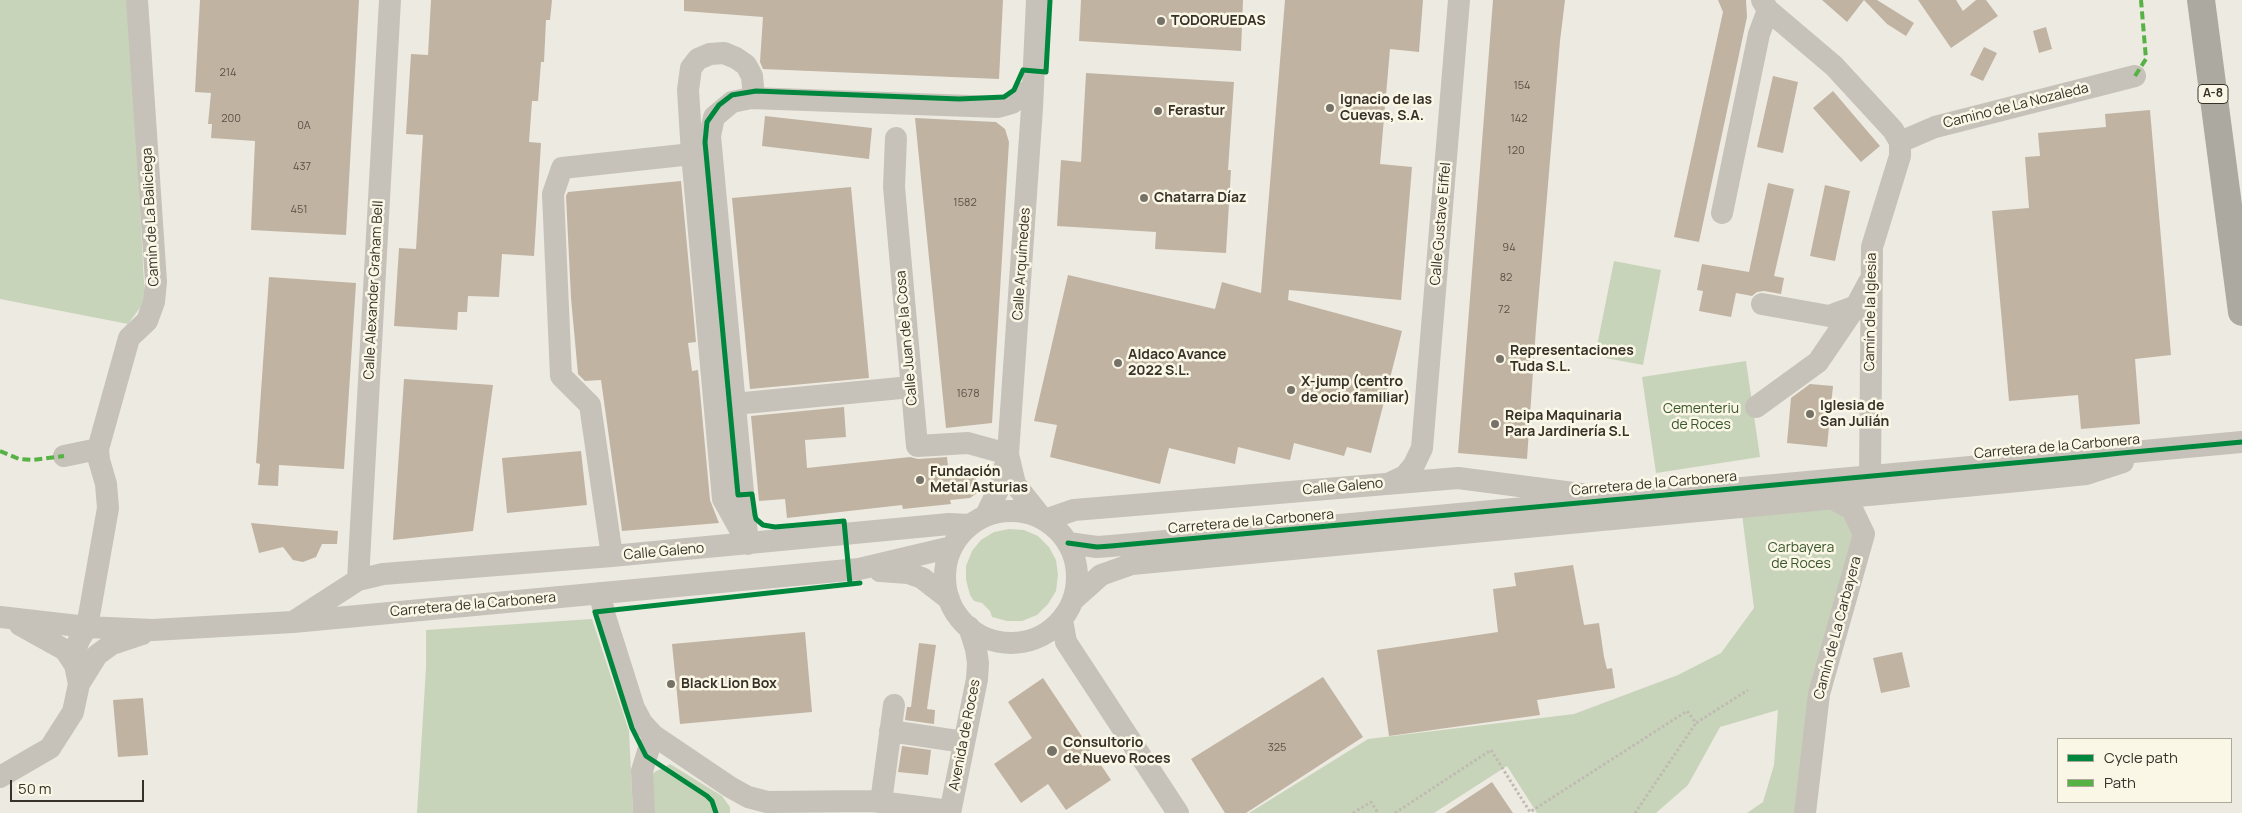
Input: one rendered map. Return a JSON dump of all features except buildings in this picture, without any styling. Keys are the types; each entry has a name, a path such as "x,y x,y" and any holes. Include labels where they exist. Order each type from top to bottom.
{"highway":[{"name":"A-8","path":"2200,0 2242,312"}],"street":[{"name":"Camín de La Baliciega","path":"0,777 50,748 73,712 81,672 75,652 79,640 87,627 108,508 106,484 98,449 129,338 147,321 154,302 150,171 143,99 137,0"},
{"name":"Calle Alexander Graham Bell","path":"358,580 390,0"},
{"name":"Calle Arquímedes","path":"1037,0 1030,135 1008,454 1015,484 1044,519"},
{"name":"Calle Gustave Eiffel","path":"1389,484 1405,476 1414,465 1422,448 1459,0"},
{"path":"1722,213 1765,5 1834,66 1893,130 1900,142"},
{"path":"748,544 723,499 692,154 688,90 690,68 698,59 710,54 724,53 736,58 746,65 752,76 754,98"},
{"name":"Camino de La Nozaleda","path":"1900,142 1935,127 2134,76"},
{"path":"748,544 710,136 714,117 732,102 754,98 998,107 1012,103 1033,87"},
{"path":"998,107 1020,122 1030,135"},
{"name":"Calle Juan de la Cosa","path":"896,138 894,187 917,446 968,443 1008,454"},
{"name":"Camín de la Iglesia","path":"1870,476 1872,247 1900,156 1900,142"},
{"path":"612,556 590,405 561,376 553,194 562,168 692,154"},
{"path":"1756,407 1818,362 1856,306 1871,279"},
{"path":"1762,304 1829,316 1856,306"},
{"path":"734,404 911,387"},
{"name":"Carretera de la Carbonera","path":"1068,542 1111,546 2242,442"},
{"path":"1422,448 1428,462 1438,472 1458,478"},
{"name":"Carretera de la Carbonera","path":"1073,600 1101,574 1132,564 2086,474 2170,448"},
{"path":"64,456 98,449"},
{"path":"949,599 945,573 952,547 960,535 978,520 1001,484 1008,454"},
{"name":"Calle Galeno","path":"1044,519 1074,510 1458,478 1566,491 1612,500"},
{"name":"Camín de La Carbayera","path":"1805,813 1820,694 1864,533 1852,509 1831,498"},
{"name":"Calle Galeno","path":"1027,499 1074,510"},
{"path":"859,569 908,573 934,585 949,599 957,614 969,627 992,640 1017,643 1030,641 1042,636 1062,620 1073,600 1078,581 1076,561 1068,542 1044,519 1026,512 1006,510 978,520"},
{"name":"Calle Galeno","path":"293,622 358,580 383,574 748,544 978,520"},
{"path":"859,569 952,547"},
{"name":"Carretera de la Carbonera","path":"3,617 87,627 154,630 293,622 859,569"},
{"path":"600,594 604,614 634,708 642,723 653,735 747,805 767,802 844,800 881,802 950,812"},
{"path":"3,617 50,640 65,650 81,672 97,655 112,644 154,630"},
{"path":"1062,620 1066,642 1178,813"},
{"name":"Avenida de Roces","path":"950,812 978,663 969,627"},
{"path":"881,802 894,705"},
{"path":"890,731 964,742"},
{"path":"644,813 642,771 653,735"}],"path":[{"path":"1635,813 1696,723 1748,690"},
{"path":"1395,813 1491,750 1530,812 1688,711 1696,723"},
{"path":"1353,813 1371,802 1378,813"}],"green space":[{"path":"0,0 129,0 145,301 128,324 0,299"},
{"path":"1614,261 1661,270 1643,365 1595,356"},
{"name":"Cementeriu de Roces","path":"1746,361 1760,457 1656,473 1642,377"},
{"name":"Carbayera de Roces","path":"1831,498 1860,523 1805,813 1747,813 1763,802 1774,765 1778,710 1720,727 1688,785 1656,813 1537,813 1507,766 1434,813 1249,813 1368,739 1574,714 1678,675 1721,653 1754,608 1741,507"},
{"path":"1009,529 1024,530 1038,536 1049,547 1056,560 1058,575 1056,591 1048,604 1037,615 1022,621 1007,621 992,617 990,611 982,603 974,601 970,595 966,580 966,566 972,551 981,540 994,532"},
{"path":"592,619 629,731 633,813 417,813 426,668 426,630"},
{"path":"670,764 722,796 730,807 730,813 653,813 651,774"}],"marked path":[{"path":"2135,76 2146,59 2141,0"},
{"path":"0,451 19,459 33,460 64,456"}],"cycle path":[{"path":"850,584 844,521 775,527 763,525 756,519 752,494 738,495 705,142 707,122 719,105 732,95 756,91 959,99 1004,97 1014,90 1023,70 1046,72 1050,0"},
{"path":"1068,543 1097,547 1111,546 2242,442"},
{"path":"716,813 712,801 707,796 646,756 632,728 595,612 860,583"}],"place":[{"name":"TODORUEDAS","path":"1161,21"},
{"name":"Ignacio de las Cuevas, S.A.","path":"1330,108"},
{"name":"Ferastur","path":"1158,111"},
{"name":"Chatarra Díaz","path":"1144,198"},
{"name":"Representaciones Tuda S.L.","path":"1500,359"},
{"name":"Aldaco Avance 2022 S.L.","path":"1118,363"},
{"name":"X-jump (centro de ocio familiar)","path":"1291,390"},
{"name":"Iglesia de San Julián","path":"1810,414"},
{"name":"Reipa Maquinaria Para Jardinería S.L","path":"1495,424"},
{"name":"Fundación Metal Asturias","path":"920,480"},
{"name":"Black Lion Box","path":"671,684"},
{"name":"Consultorio de Nuevo Roces","path":"1052,751"}]}
